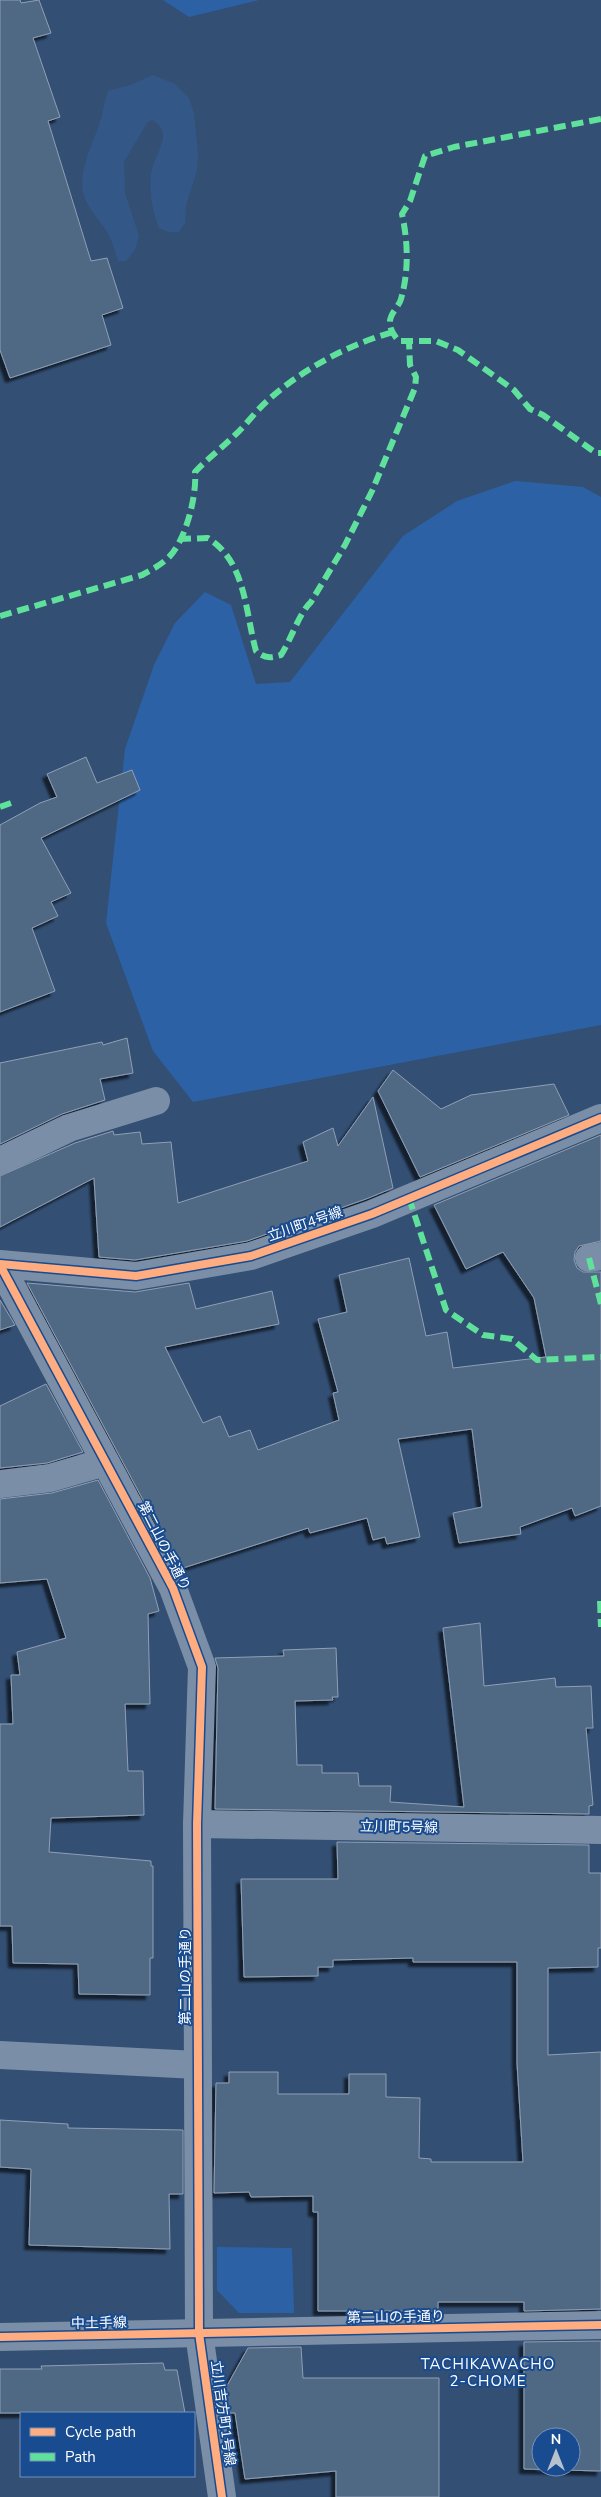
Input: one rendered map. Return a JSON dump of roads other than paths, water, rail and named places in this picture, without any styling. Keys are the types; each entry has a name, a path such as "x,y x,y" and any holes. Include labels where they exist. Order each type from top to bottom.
{"street":[{"path":"0,1161 69,1128 156,1101"},
{"name":"立川町4号線","path":"0,1264 136,1276 250,1256 372,1214 601,1118"},
{"name":"第二山の手通り","path":"0,1264 173,1588 202,1667 197,1824 199,2333 601,2325"},
{"path":"0,1484 50,1478 105,1462"},
{"name":"立川町5号線","path":"197,1824 601,1830"},
{"path":"0,2055 197,2065"},
{"name":"中土手線","path":"0,2337 199,2333"},
{"name":"立川吉方町1号線","path":"199,2333 222,2497"}],"district":[{"name":"TACHIKAWACHO 2-CHOME","path":"488,2372"}]}
